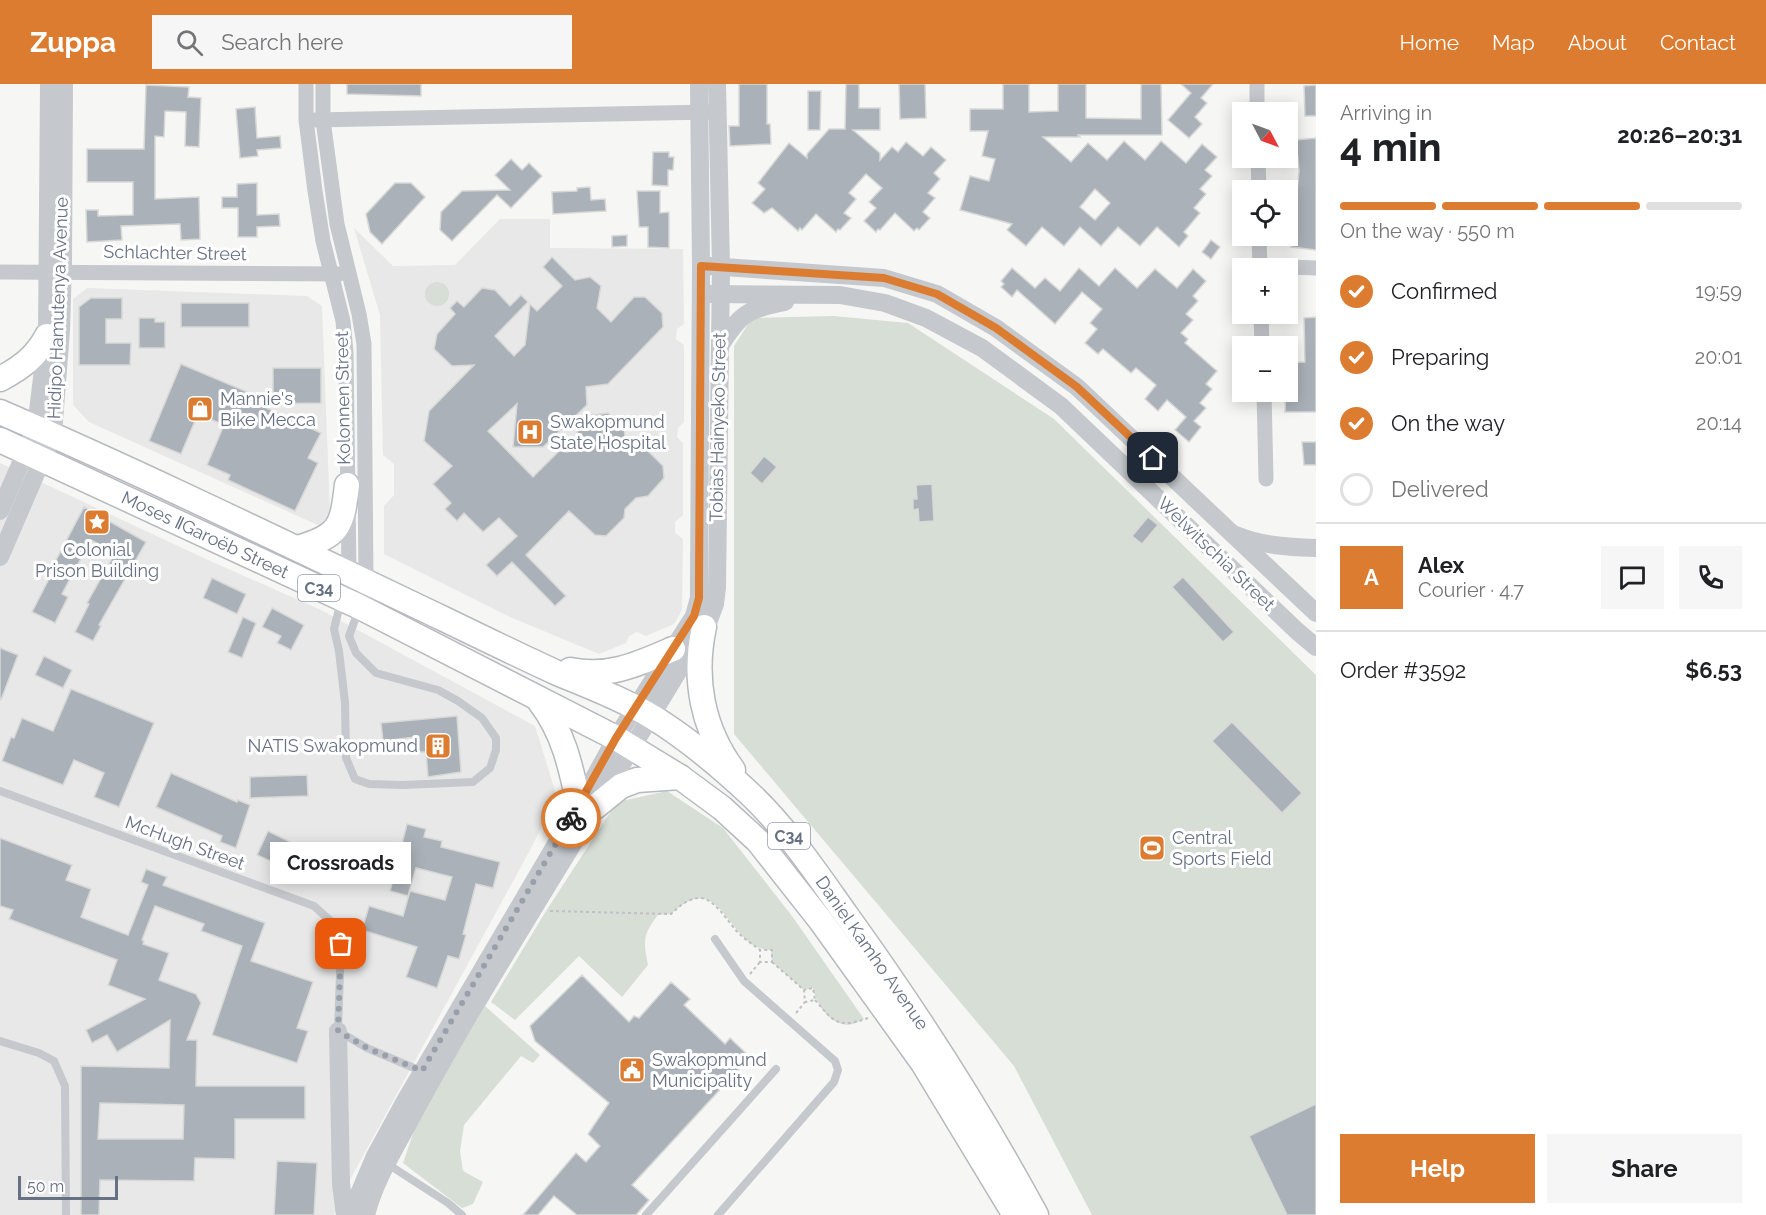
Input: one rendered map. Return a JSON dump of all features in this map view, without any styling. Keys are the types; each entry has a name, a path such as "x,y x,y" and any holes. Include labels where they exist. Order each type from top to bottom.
{"main road":[{"path":"0,379 20,369 41,347 47,336"},
{"name":"Moses ǁGaroëb Street","path":"0,412 298,548 643,712"},
{"name":"Moses ǁGaroëb Street","path":"0,440 348,602 624,743"},
{"path":"298,548 322,540 338,526 343,516 347,485"},
{"path":"704,627 698,664 700,696 705,714 718,749 753,796"},
{"path":"538,664 598,674 614,672 673,649"},
{"path":"537,699 560,734 587,806 621,786 637,780 680,777"},
{"name":"Daniel Kamho Avenue","path":"643,712 689,742 753,796 774,817 807,859 975,1105 1036,1215"},
{"name":"Daniel Kamho Avenue","path":"624,743 680,777 722,808 758,841 822,921 923,1063 1015,1215"}],"street":[{"name":"Hidipo Hamutenya Avenue","path":"0,557 44,431 61,330 55,271 49,84"},
{"name":"Hidipo Hamutenya Avenue","path":"44,431 47,336 55,271 63,84"},
{"name":"Kolonnen Street","path":"306,84 306,120 321,231 344,321 347,485 357,578"},
{"name":"Kolonnen Street","path":"323,84 323,120 337,224 364,344 357,578 348,602"},
{"name":"Tobias Hainyeko Street","path":"643,712 673,649 694,616 699,598 701,266 699,84"},
{"name":"Tobias Hainyeko Street","path":"587,806 643,712 704,627 715,604 721,266 717,84"},
{"path":"1257,84 1257,102"},
{"path":"306,120 717,111"},
{"name":"Welwitschia Street","path":"701,266 884,278 937,294 996,328 1077,387 1316,614"},
{"path":"1298,268 1316,268"},
{"name":"Schlachter Street","path":"0,272 350,275"},
{"name":"Welwitschia Street","path":"700,294 840,295 885,303 926,318 981,348 1061,406 1272,608 1316,647"},
{"path":"719,348 735,324 747,313 763,306 785,302 797,296"},
{"path":"1264,402 1266,479"},
{"name":"Hidipo Hamutenya Avenue","path":"0,511 34,456"},
{"path":"1227,531 1256,543 1282,547 1316,548"},
{"path":"1272,608 1295,615 1316,614"},
{"path":"350,1215 532,910 587,806"},
{"path":"366,1215 381,1160 422,1071 587,806"},
{"path":"338,1031 341,1184 345,1215"}],"lane":[{"path":"348,602 349,636 356,653 376,673 438,690 458,700 482,718 496,738 496,750 490,768 473,782 369,784 355,778 346,758 345,703 334,629 348,602"},
{"name":"McHugh Street","path":"0,790 314,906 334,924 341,944 338,1031"},
{"path":"715,939 744,981 835,1061 838,1070 834,1082 718,1215"},
{"path":"338,1031 367,1048 422,1071"},
{"path":"0,1041 39,1053 54,1061 64,1086 66,1215"},
{"path":"646,1215 776,1069"},
{"path":"381,1160 448,1203 462,1215"}],"path":[{"path":"532,910 671,914 682,903 699,898 712,901 736,931 760,950 771,950 772,962"},
{"path":"744,981 760,962 760,950"},
{"path":"760,962 772,962 804,990 805,1002"},
{"path":"804,990 813,988 815,1000 833,1020 849,1024 887,1012"},
{"path":"789,1020 805,1002 815,1000"}],"shaded area":[{"name":"Swakopmund State Hospital","path":"500,219 550,219 550,248 683,249 684,324 677,329 676,339 684,345 684,422 678,428 677,437 683,443 683,515 675,522 675,533 683,539 682,610 674,624 646,636 637,632 629,636 626,643 599,654 510,617 384,554 384,506 394,495 394,464 383,455 380,315 354,228 393,266 455,265"},
{"path":"437,282 442,283 448,289 448,299 442,305 437,306 432,305 426,299 425,294 426,289 432,283"},
{"path":"87,288 307,296 322,306 330,514 322,527 89,422 73,405 73,299"},
{"path":"834,316 908,323 1054,419 1316,675 1316,1215 1092,1215 1014,1066 734,734 734,346 752,318"},
{"path":"0,463 319,609 535,726 557,797 352,1176 334,1215 0,1215"},
{"path":"667,791 723,828 792,916 864,1019 849,1025 830,1018 817,1001 813,988 804,990 772,962 771,950 756,946 744,937 714,903 702,899 688,901 671,914 658,915 649,927 646,938 645,950 648,965 622,997 579,956 515,1020 491,1002 546,911 617,802"},
{"path":"485,1006 540,1055 533,1063 521,1056 464,1125 460,1151 463,1171 483,1182 473,1204 462,1208 403,1163 418,1119"}],"building":[{"path":"347,84 421,84 421,96 347,94"},
{"path":"739,84 767,84 767,124 770,124 771,144 730,146 729,126 739,126"},
{"path":"846,84 859,84 859,108 880,108 880,130 853,130 880,153 880,160 892,147 898,152 906,142 923,156 931,147 946,160 934,173 940,179 928,193 935,198 923,212 930,218 919,230 917,228 914,231 895,213 876,232 864,221 876,208 869,202 882,188 866,174 849,193 856,199 844,213 851,218 836,232 816,214 802,230 800,228 798,231 772,208 764,213 752,203 765,189 758,183 789,143 807,158 807,154 829,129 845,129"},
{"path":"899,84 925,84 926,118 900,119"},
{"path":"1003,84 1029,84 1029,112 1058,111 1058,84 1086,84 1086,118 1141,119 1141,84 1161,84 1162,135 1043,137 1071,162 1088,143 1107,160 1124,141 1145,160 1161,141 1186,163 1202,144 1217,157 1205,170 1212,176 1200,189 1206,194 1194,208 1200,213 1184,232 1188,236 1179,247 1157,227 1140,246 1118,227 1101,246 1080,227 1064,246 1042,227 1026,246 1007,230 1012,224 960,210 970,176 989,181 995,159 982,156 988,131 970,131 970,109 1003,109","holes":["1095,189 1110,203 1095,220 1080,207"]},
{"path":"1181,84 1213,84 1201,98 1207,103 1195,117 1202,124 1189,138 1168,120 1191,93"},
{"path":"146,85 189,87 188,97 201,98 199,147 185,146 186,112 165,111 164,137 155,136 155,199 199,197 200,239 181,240 180,224 121,226 122,240 87,242 86,210 98,210 98,216 133,215 133,182 87,182 87,149 144,149"},
{"path":"1316,85 1316,116 1305,116 1304,86"},
{"path":"808,91 821,91 820,130 808,130"},
{"path":"255,107 257,138 280,136 281,148 257,150 258,156 240,158 236,109"},
{"path":"1316,138 1316,250 1291,247 1298,246 1298,140"},
{"path":"653,152 669,152 669,157 674,157 673,170 668,170 668,186 652,185"},
{"path":"511,159 522,170 529,163 542,176 511,208 497,195 452,241 440,230 441,212 462,191 510,190 495,175"},
{"path":"257,183 257,215 279,214 280,226 257,227 257,237 238,237 238,208 222,208 222,197 237,197 237,184"},
{"path":"395,183 411,183 425,197 382,244 370,232 366,214"},
{"path":"590,187 591,200 605,199 606,211 553,214 552,192 577,191 577,188"},
{"path":"637,191 660,191 660,213 669,212 669,248 648,247 648,227 639,227"},
{"path":"627,235 627,246 612,247 612,236"},
{"path":"1211,240 1220,247 1211,259 1202,252"},
{"path":"552,257 575,280 590,277 601,286 597,308 611,322 634,297 645,297 662,313 663,327 608,384 586,387 587,405 543,447 513,447 517,404 488,431 533,477 559,451 568,452 576,443 579,417 608,413 624,429 627,452 646,449 663,466 664,478 648,496 636,498 625,509 624,518 606,536 595,535 569,511 526,555 566,596 555,606 512,562 497,576 486,565 517,536 499,518 483,532 464,513 457,521 445,509 451,503 433,484 452,466 424,441 429,411 474,365 452,366 434,349 437,334 455,314 450,308 457,301 464,307 482,288 495,290 510,306 521,295 528,302 495,336 514,356 525,345 530,304 537,311 562,286 543,267"},
{"path":"1012,268 1035,288 1045,278 1060,291 1079,268 1099,286 1115,268 1137,288 1155,269 1177,288 1193,269 1206,281 1193,296 1198,301 1186,314 1193,320 1181,333 1188,339 1185,343 1217,371 1206,384 1212,389 1200,403 1206,408 1194,421 1201,427 1189,442 1175,430 1186,417 1167,400 1158,411 1145,399 1156,385 1136,368 1131,373 1103,349 1098,354 1085,343 1097,329 1090,323 1102,309 1082,292 1055,324 1017,290 1012,297 1001,287 1004,284 1001,281"},
{"path":"91,298 122,298 122,319 106,319 106,343 131,343 130,365 79,365 79,307"},
{"path":"181,303 249,303 249,327 181,327"},
{"path":"1316,317 1316,412 1285,412 1285,402 1298,402 1298,362 1305,362 1304,318"},
{"path":"139,318 155,318 155,322 165,322 165,348 139,348"},
{"path":"181,364 273,403 273,368 321,368 321,403 258,404 321,433 308,458 318,463 295,511 228,480 230,475 207,465 224,425 198,414 181,454 149,441"},
{"path":"1302,442 1316,442 1316,465 1304,465"},
{"path":"764,456 777,467 762,484 750,473"},
{"path":"932,484 934,521 919,522 918,509 913,510 913,499 917,499 916,485"},
{"path":"84,507 146,542 99,625 101,626 93,641 75,632 89,604 87,603 115,553 91,540 62,594 68,597 55,623 32,612"},
{"path":"1148,517 1158,525 1142,544 1132,536"},
{"path":"1183,577 1234,632 1223,642 1172,587"},
{"path":"212,578 246,594 237,614 203,598"},
{"path":"272,608 304,625 291,650 277,643 281,636 262,627"},
{"path":"243,617 256,623 242,658 228,652"},
{"path":"0,648 18,655 1,700 0,699"},
{"path":"44,656 72,670 63,688 35,675"},
{"path":"71,689 154,723 119,807 94,797 104,773 74,760 63,785 2,761 11,737 14,738 22,718 53,731"},
{"name":"NATIS Swakopmund","path":"457,716 461,772 428,777 426,752 417,752 415,737 383,741 381,723"},
{"path":"1232,722 1302,793 1282,813 1212,741"},
{"path":"171,773 237,802 238,800 250,805 236,848 220,842 222,836 156,807"},
{"path":"307,775 308,796 250,798 250,777"},
{"path":"407,824 426,829 424,837 442,841 441,847 500,862 493,888 476,884 459,959 448,956 437,988 406,977 417,947 362,930 369,906 403,916 410,891 445,900 452,877 416,868 408,896 390,891"},
{"path":"268,831 325,859 319,872 316,871 313,884 302,879 303,876 257,855"},
{"path":"0,838 72,865 66,880 91,889 81,917 128,935 148,885 141,882 146,869 167,877 163,885 265,923 251,961 313,982 297,1028 308,1031 297,1063 212,1035 242,946 201,931 204,924 155,906 142,940 143,944 169,953 159,980 196,994 201,1003 187,1040 197,1040 196,1086 305,1086 305,1119 235,1119 235,1159 195,1158 194,1181 100,1180 99,1215 81,1215 81,1066 169,1068 170,1020 117,1052 107,1035 92,1043 86,1030 145,999 108,985 117,960 9,919 13,910 0,906","holes":["100,1103 184,1105 183,1139 98,1139"]},
{"path":"582,975 629,1022 634,1016 639,1018 671,982 690,999 684,1005 725,1044 730,1038 750,1057 632,1185 649,1200 636,1215 577,1215 554,1196 538,1215 523,1215 576,1153 586,1162 600,1146 588,1134 609,1103 535,1041 530,1026"},
{"path":"1316,1104 1316,1215 1287,1215 1249,1136"},
{"path":"277,1161 317,1163 314,1215 274,1215"}],"way so far":[{"path":"341,944 338,1031 367,1048 422,1071 571,818"}],"place":[{"name":"Mannie's Bike Mecca","path":"200,409"},
{"name":"Swakopmund State Hospital","path":"530,432"},
{"name":"Colonial Prison Building","path":"97,522"},
{"name":"NATIS Swakopmund","path":"438,746"},
{"name":"Central Sports Field","path":"1152,848"},
{"name":"Crossroads","path":"341,944"},
{"name":"Swakopmund Municipality","path":"632,1070"}],"route":[{"path":"571,818 616,738 697,608 699,598 701,266 884,278 937,294 996,328 1077,387 1153,458"}]}
